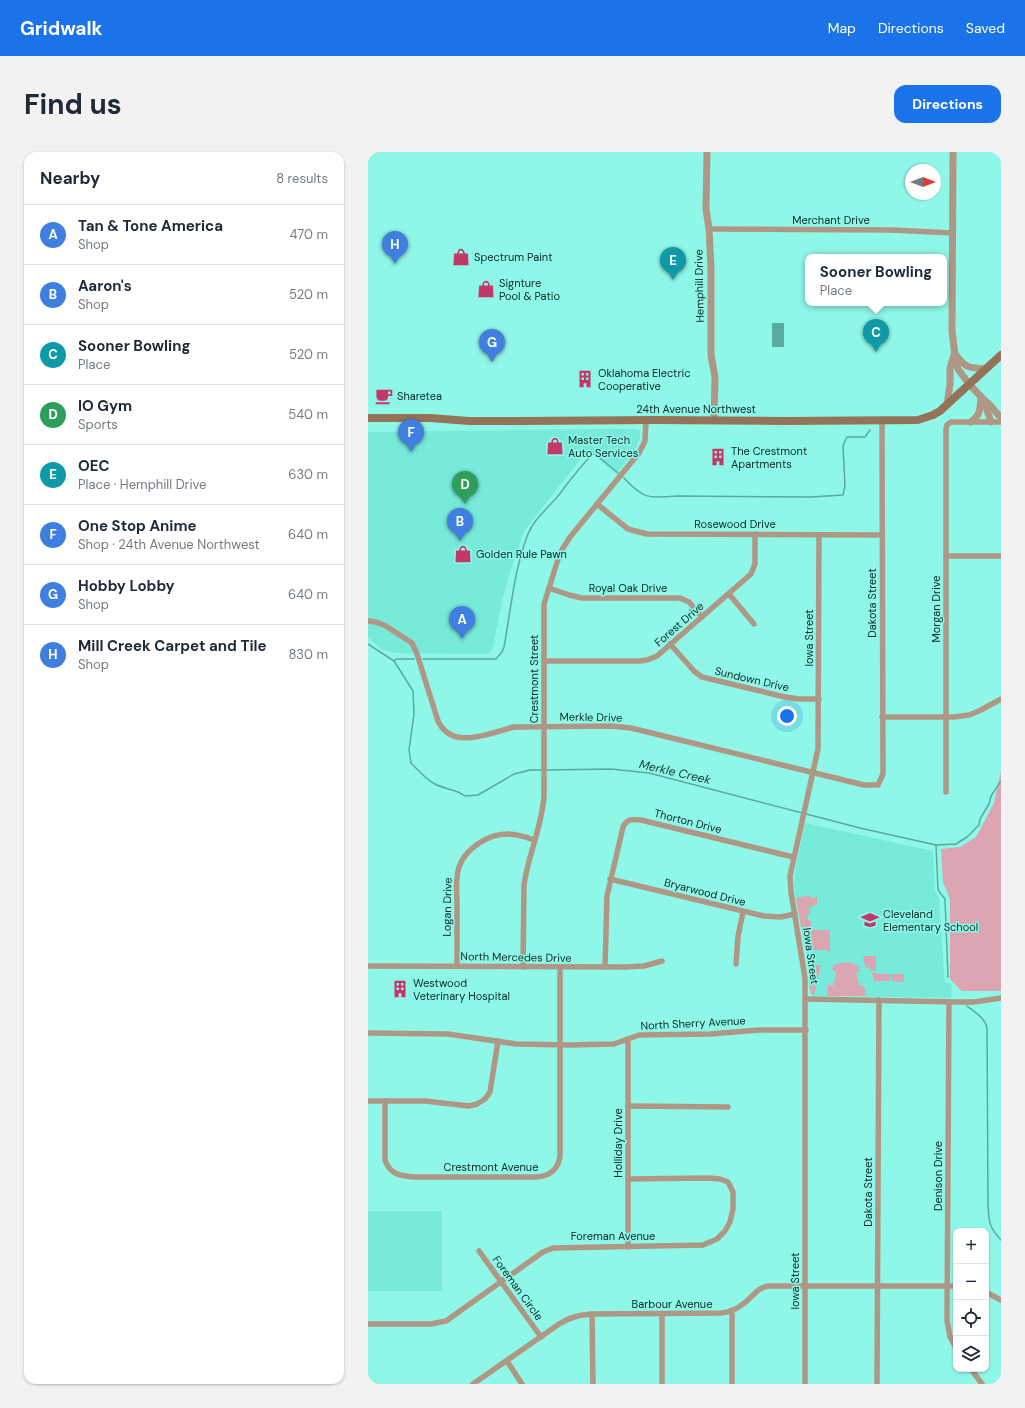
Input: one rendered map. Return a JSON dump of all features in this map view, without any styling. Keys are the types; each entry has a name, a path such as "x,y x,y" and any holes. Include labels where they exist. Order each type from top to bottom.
{"main road":[{"name":"24th Avenue Northwest","path":"368,418 430,418 469,421 918,420 933,415 947,405 1001,355"}],"street":[{"name":"Hemphill Drive","path":"707,152 706,209 709,229 711,268 711,358 715,377 714,420"},
{"path":"953,152 952,331 957,366 969,384 1001,418"},
{"name":"Merchant Drive","path":"709,229 891,230 953,232"},
{"path":"955,353 966,366 986,369"},
{"path":"947,405 950,384 950,368 955,353"},
{"path":"982,399 991,422"},
{"path":"971,422 980,413 982,399"},
{"name":"Crestmont Street","path":"523,967 524,885 542,811 544,776 544,604 562,548 639,453 646,435 646,420"},
{"name":"Dakota Street","path":"878,785 883,774 882,420"},
{"name":"Morgan Drive","path":"946,792 946,433 947,425 951,422 971,422"},
{"path":"971,422 1001,422"},
{"name":"Rosewood Drive","path":"597,504 624,526 640,534 882,535"},
{"name":"Forest Drive","path":"544,661 647,660 657,656 751,574 754,568 755,534"},
{"name":"Iowa Street","path":"805,1384 806,1000 804,970 790,883 793,857 814,772 818,749 819,535"},
{"path":"946,556 1001,556"},
{"name":"Royal Oak Drive","path":"549,588 582,598 680,598 688,602 702,617"},
{"path":"729,594 754,624"},
{"name":"Merkle Drive","path":"368,621 386,626 412,643 417,654 438,721 443,730 451,736 470,737 514,727 611,726 631,728 864,785 878,785"},
{"name":"Sundown Drive","path":"670,644 694,671 707,678 785,697 819,700"},
{"path":"882,717 962,716 975,713 1001,699"},
{"name":"Thorton Drive","path":"610,879 623,827 626,822 632,819 793,857"},
{"name":"Logan Drive","path":"457,966 457,883 459,868 463,859 475,846 493,836 510,834 534,840"},
{"path":"605,967 606,912 610,879"},
{"name":"Bryarwood Drive","path":"610,879 743,912 773,917 795,914"},
{"path":"736,964 738,936 743,912"},
{"name":"North Mercedes Drive","path":"368,966 637,967 662,961"},
{"name":"Crestmont Avenue","path":"385,1101 385,1160 389,1168 397,1175 415,1177 536,1177 547,1175 556,1168 560,1156 560,967"},
{"path":"806,1000 969,1002 1001,998"},
{"name":"Dakota Street","path":"877,1384 878,1000"},
{"name":"Denison Drive","path":"949,1002 947,1286 948,1328 953,1342"},
{"name":"North Sherry Avenue","path":"368,1033 448,1034 526,1044 607,1044 645,1034 710,1034 759,1030 806,1030"},
{"name":"Holliday Drive","path":"628,1039 628,1247"},
{"path":"368,1101 432,1102 468,1106 481,1102 490,1092 498,1041"},
{"path":"628,1106 728,1107"},
{"name":"Foreman Avenue","path":"368,1324 440,1323 449,1319 544,1252 553,1248 564,1246 696,1246 718,1239 725,1231 732,1218 732,1189 728,1182 720,1179 628,1179"},
{"name":"Foreman Circle","path":"479,1251 541,1337"},
{"name":"Barbour Avenue","path":"473,1384 571,1317 580,1314 714,1314 732,1310 742,1305 762,1287 769,1286 953,1286"},
{"path":"989,1294 1001,1300"},
{"path":"732,1310 732,1384"},
{"path":"592,1314 592,1384"},
{"path":"662,1314 662,1384"},
{"path":"507,1361 522,1384"},
{"path":"973,1372 982,1384"}],"shaded area":[{"path":"772,323 784,323 784,347 772,347"},
{"path":"637,429 640,431 640,438 630,457 616,474 588,450 524,531 509,575 493,647 490,652 485,654 393,653 381,649 368,638 368,432"},
{"path":"1001,771 1001,991 962,991 950,979 950,899 943,882 941,849 960,847 976,837 994,803"},
{"name":"Cleveland Elementary School","path":"805,823 933,851 935,891 939,898 944,975 945,982 952,984 951,998 812,996 794,883"},
{"path":"810,895 810,898 817,897 817,905 810,907 810,914 808,914 808,920 811,921 811,929 830,930 830,952 825,950 805,950 796,898"},
{"path":"864,956 876,956 876,971 871,971 870,967 866,968 863,959"},
{"path":"846,962 856,965 860,971 856,972 859,985 864,986 866,996 827,996 828,984 833,986 836,973 832,969 834,965"},
{"path":"808,965 821,965 814,995 810,992"},
{"path":"876,972 877,974 890,974 890,981 874,981 872,973"},
{"path":"891,974 904,974 904,982 891,981"},
{"path":"368,1211 442,1211 442,1291 368,1291"}],"waterway":[{"path":"624,478 642,494 654,497 811,497 843,495 845,486 843,446 845,441 847,437 865,437 870,430"},
{"path":"423,659 496,659 504,647 519,562 528,534 534,523 593,454 599,454 601,459 618,473"},
{"name":"Merkle Creek","path":"368,644 394,661 413,691 414,714 409,750 411,763 428,780 439,786 459,792 465,796 478,795 514,774 530,770 542,770"},
{"path":"394,661 396,659 414,659"},
{"name":"Merkle Creek","path":"546,770 611,769 649,773 860,828 936,845 956,844 967,837 979,825 980,819 989,804 991,796 1001,781"},
{"path":"936,845 938,890 945,899 948,977"},
{"path":"967,1006 982,1018 987,1028 988,1203 991,1227 1001,1240"}],"place":[{"name":"Spectrum Paint","path":"461,257"},
{"name":"Mill Creek Carpet and Tile","path":"395,264"},
{"name":"OEC","path":"673,280"},
{"name":"Signture Pool & Patio","path":"486,289"},
{"name":"Sooner Bowling","path":"876,352"},
{"name":"Hobby Lobby","path":"492,362"},
{"name":"Oklahoma Electric Cooperative","path":"585,379"},
{"name":"Sharetea","path":"384,396"},
{"name":"Master Tech Auto Services","path":"555,446"},
{"name":"One Stop Anime","path":"411,452"},
{"name":"The Crestmont Apartments","path":"718,457"},
{"name":"IO Gym","path":"465,504"},
{"name":"Aaron's","path":"460,541"},
{"name":"Golden Rule Pawn","path":"463,554"},
{"name":"Tan & Tone America","path":"462,639"},
{"name":"Cleveland Elementary School","path":"870,920"},
{"name":"Westwood Veterinary Hospital","path":"400,989"}]}
